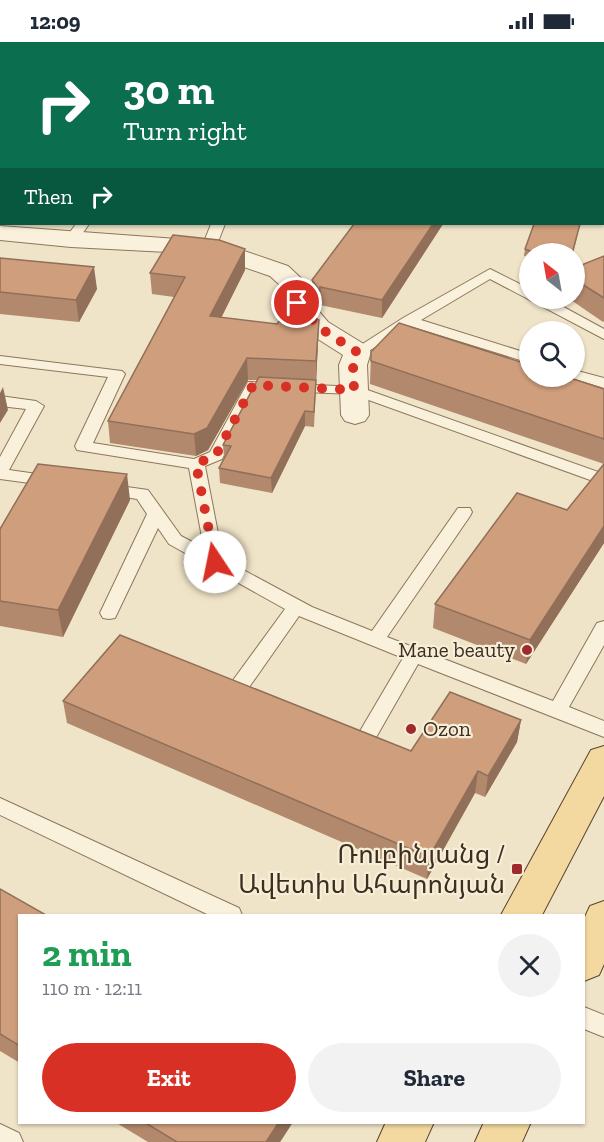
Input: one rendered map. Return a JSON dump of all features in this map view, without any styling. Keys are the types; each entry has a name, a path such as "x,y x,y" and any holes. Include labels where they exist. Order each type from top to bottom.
{"main road":[{"path":"521,914 604,760"},
{"path":"585,960 604,919"},
{"path":"400,1142 410,1124"},
{"path":"498,1142 507,1124"}],"street":[{"path":"0,233 77,232 209,247 279,271 294,285 297,303 320,328 357,352 353,365 355,402"}],"lane":[{"path":"209,247 218,225"},
{"path":"357,352 490,273 519,289"},
{"path":"556,309 604,335"},
{"path":"408,321 519,356"},
{"path":"0,360 117,374 83,446 196,464 216,455 253,385 355,402 604,480"},
{"path":"585,377 604,383"},
{"path":"0,401 36,406 0,473 71,484"},
{"path":"196,464 215,562"},
{"path":"95,487 142,494 176,540 296,607 604,729"},
{"path":"376,639 464,512"},
{"path":"109,613 156,513"},
{"path":"238,688 296,607"},
{"path":"557,711 604,628"},
{"path":"363,743 414,654"},
{"path":"0,806 229,914"},
{"path":"585,1018 604,1026"},
{"path":"0,1136 10,1142"}],"building":[{"path":"353,225 432,225 382,300 320,287 320,291 312,280"},
{"path":"534,225 580,225 575,243 527,243"},
{"path":"173,235 219,240 245,249 210,316 277,324 296,299 308,314 319,320 316,361 247,358 207,428 194,434 108,421 185,277 150,273"},
{"path":"604,256 604,298 585,286 585,264"},
{"path":"0,258 94,267 76,300 0,292"},
{"path":"399,323 519,361 519,387 585,387 585,383 604,389 604,439 371,361 371,352"},
{"path":"259,377 316,380 314,412 305,411 271,478 219,468 231,446 223,445"},
{"path":"38,464 127,474 58,610 0,601 0,529"},
{"path":"604,464 604,526 530,640 435,604 517,493 567,510"},
{"path":"120,635 411,751 450,692 521,720 488,776 478,771 429,857 63,701"},
{"path":"0,889 44,914 18,914 18,1045 0,1034"},
{"path":"147,1124 278,1124 266,1142 177,1142"}],"place":[{"name":"Mane beauty","path":"527,650"},
{"name":"Ozon","path":"411,729"},
{"name":"Ռուբինյանց / Ավետիս Ահարոնյան","path":"517,869"}],"route":[{"path":"215,562 196,464 216,455 253,385 354,390 353,365 357,352 320,328 297,303"}]}
